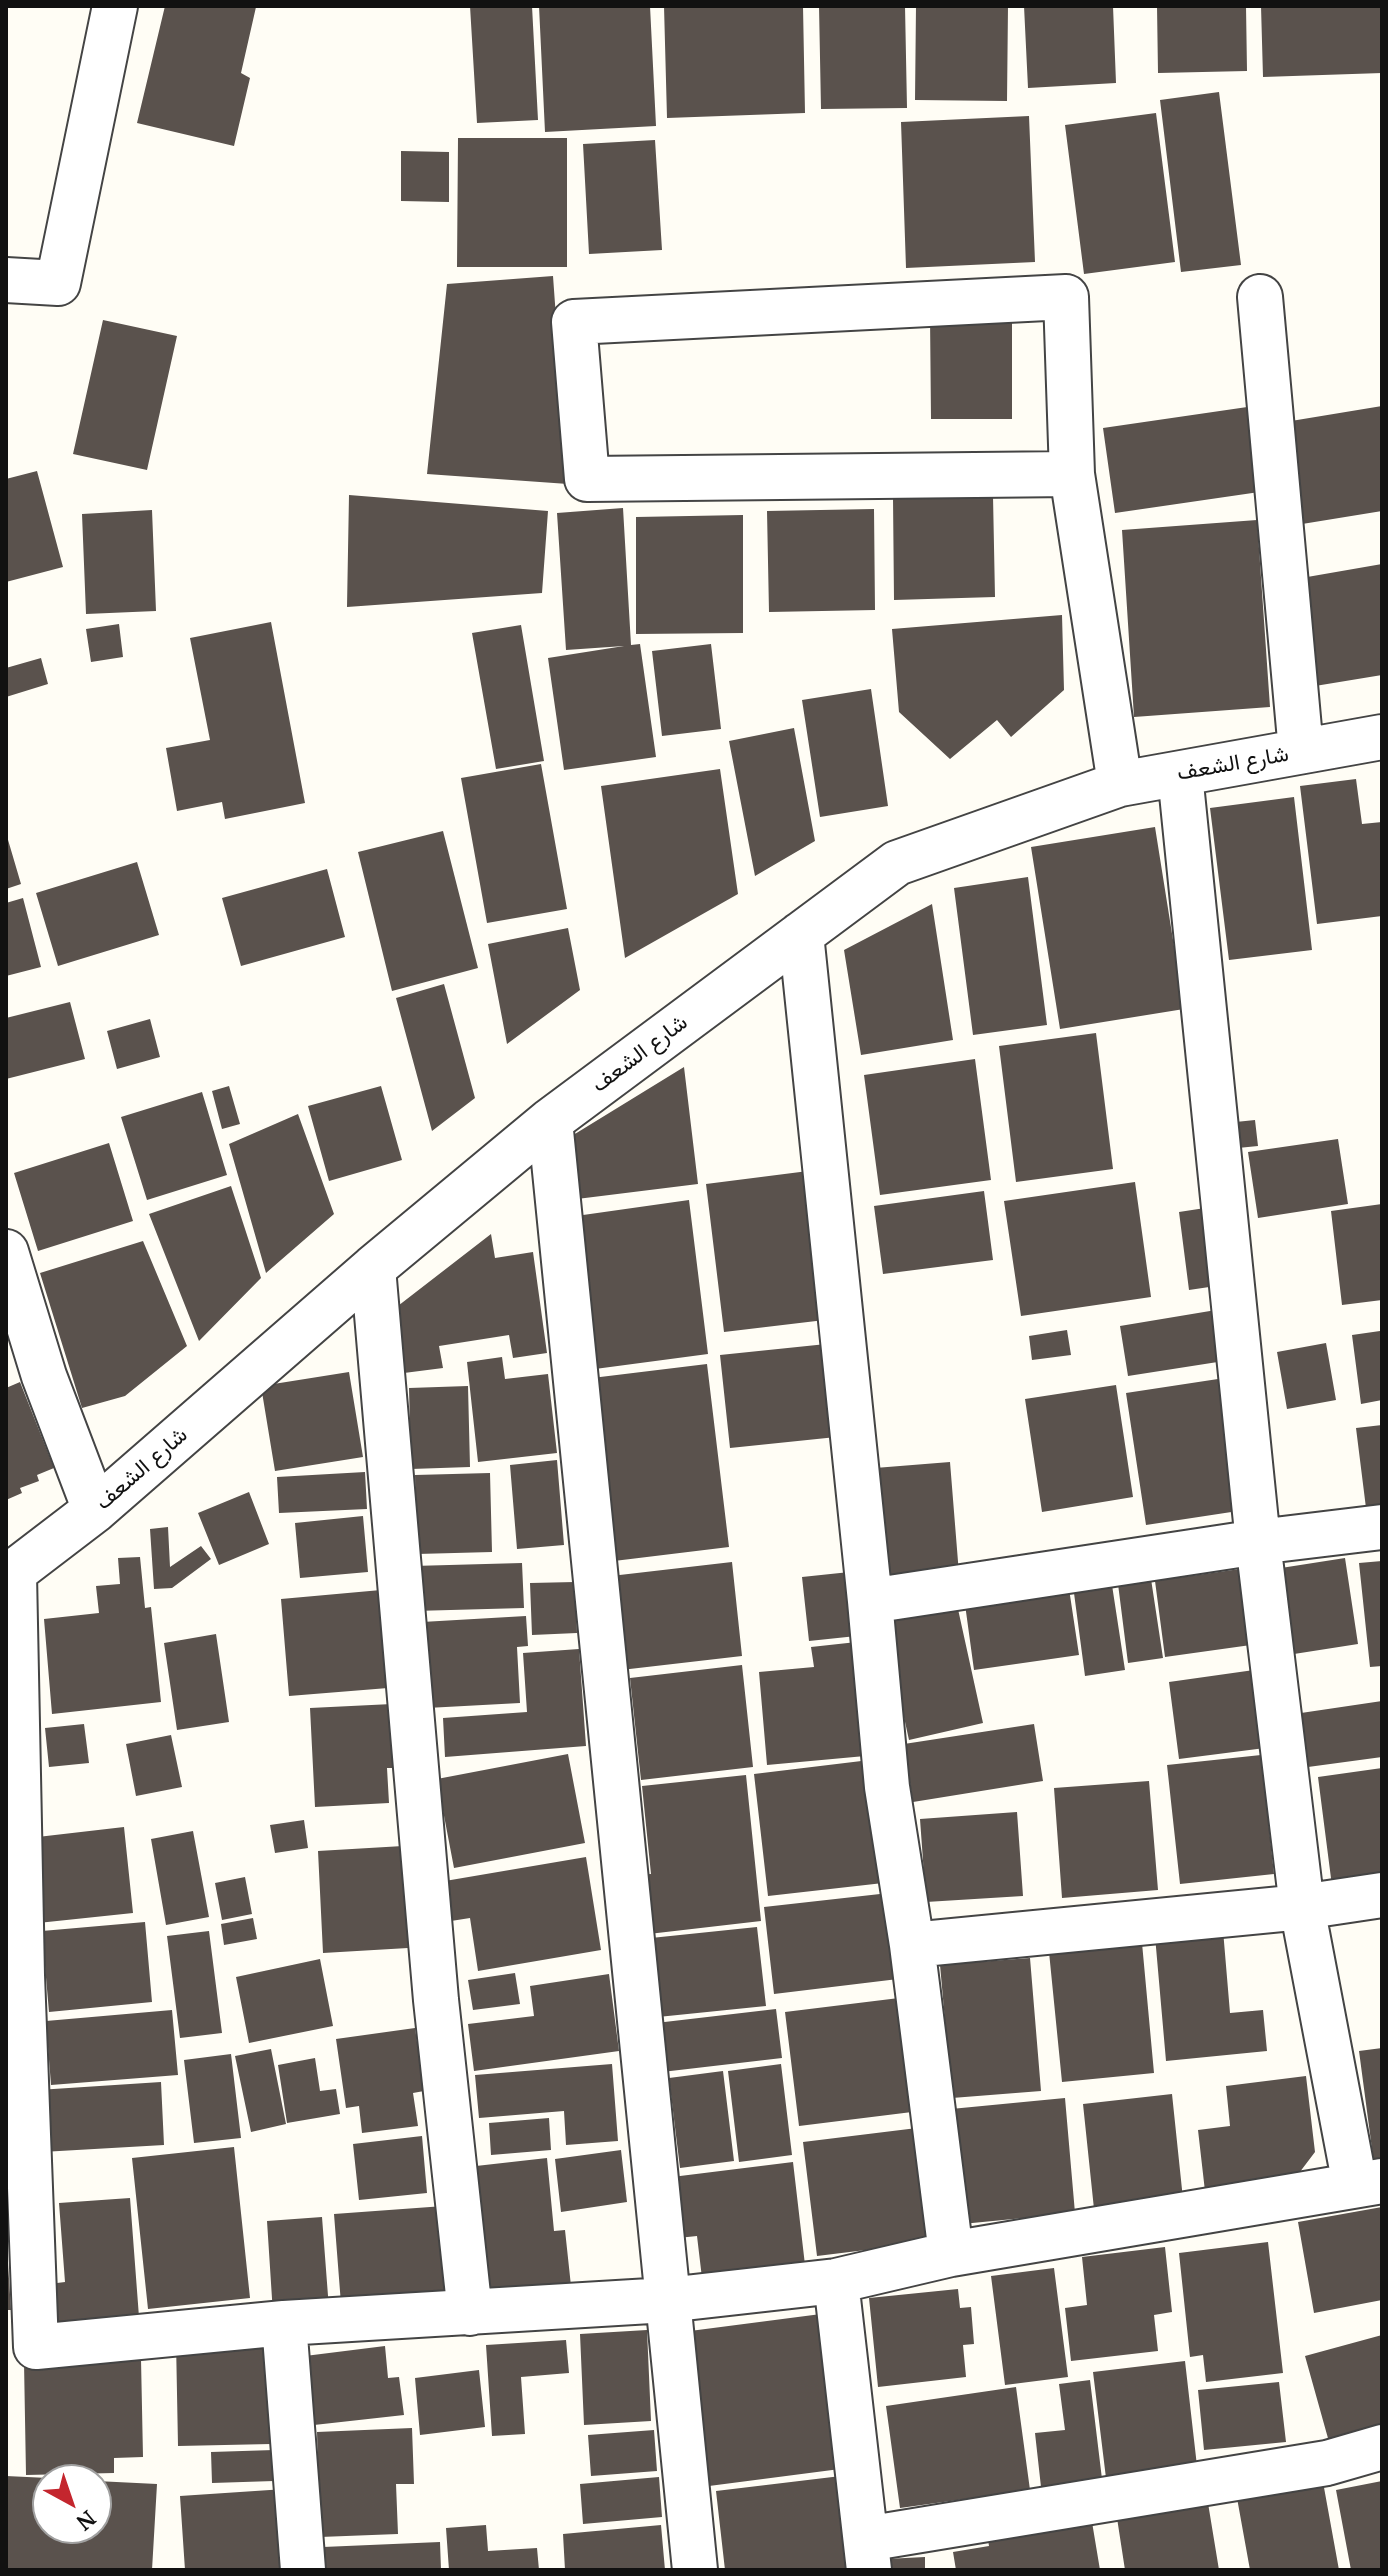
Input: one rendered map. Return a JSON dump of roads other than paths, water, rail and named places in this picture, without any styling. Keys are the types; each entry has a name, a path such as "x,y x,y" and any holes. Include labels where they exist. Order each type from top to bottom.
{"street":[{"path":"6,280 58,283 115,6"},
{"path":"1072,474 587,479 574,322 1066,297 1072,474 1120,784"},
{"path":"1260,297 1301,751"},
{"name":"شارع الشعف","path":"10,1576 95,1510 373,1268 550,1121 897,863 1120,784 1382,737"},
{"path":"10,1576 36,2347 284,2323 667,2300 836,2281 951,2254 1368,2183 1302,1907 1258,1542 1180,774"},
{"path":"801,934 887,1787 912,1945 951,2254"},
{"path":"550,1121 695,2570"},
{"path":"6,1252 44,1376 95,1510"},
{"path":"373,1268 436,2000 470,2313"},
{"path":"870,1601 1258,1542 1382,1527"},
{"path":"912,1945 1302,1907 1382,1895"},
{"path":"836,2281 867,2555 1327,2463 1382,2447"},
{"path":"284,2323 303,2570"}]}
